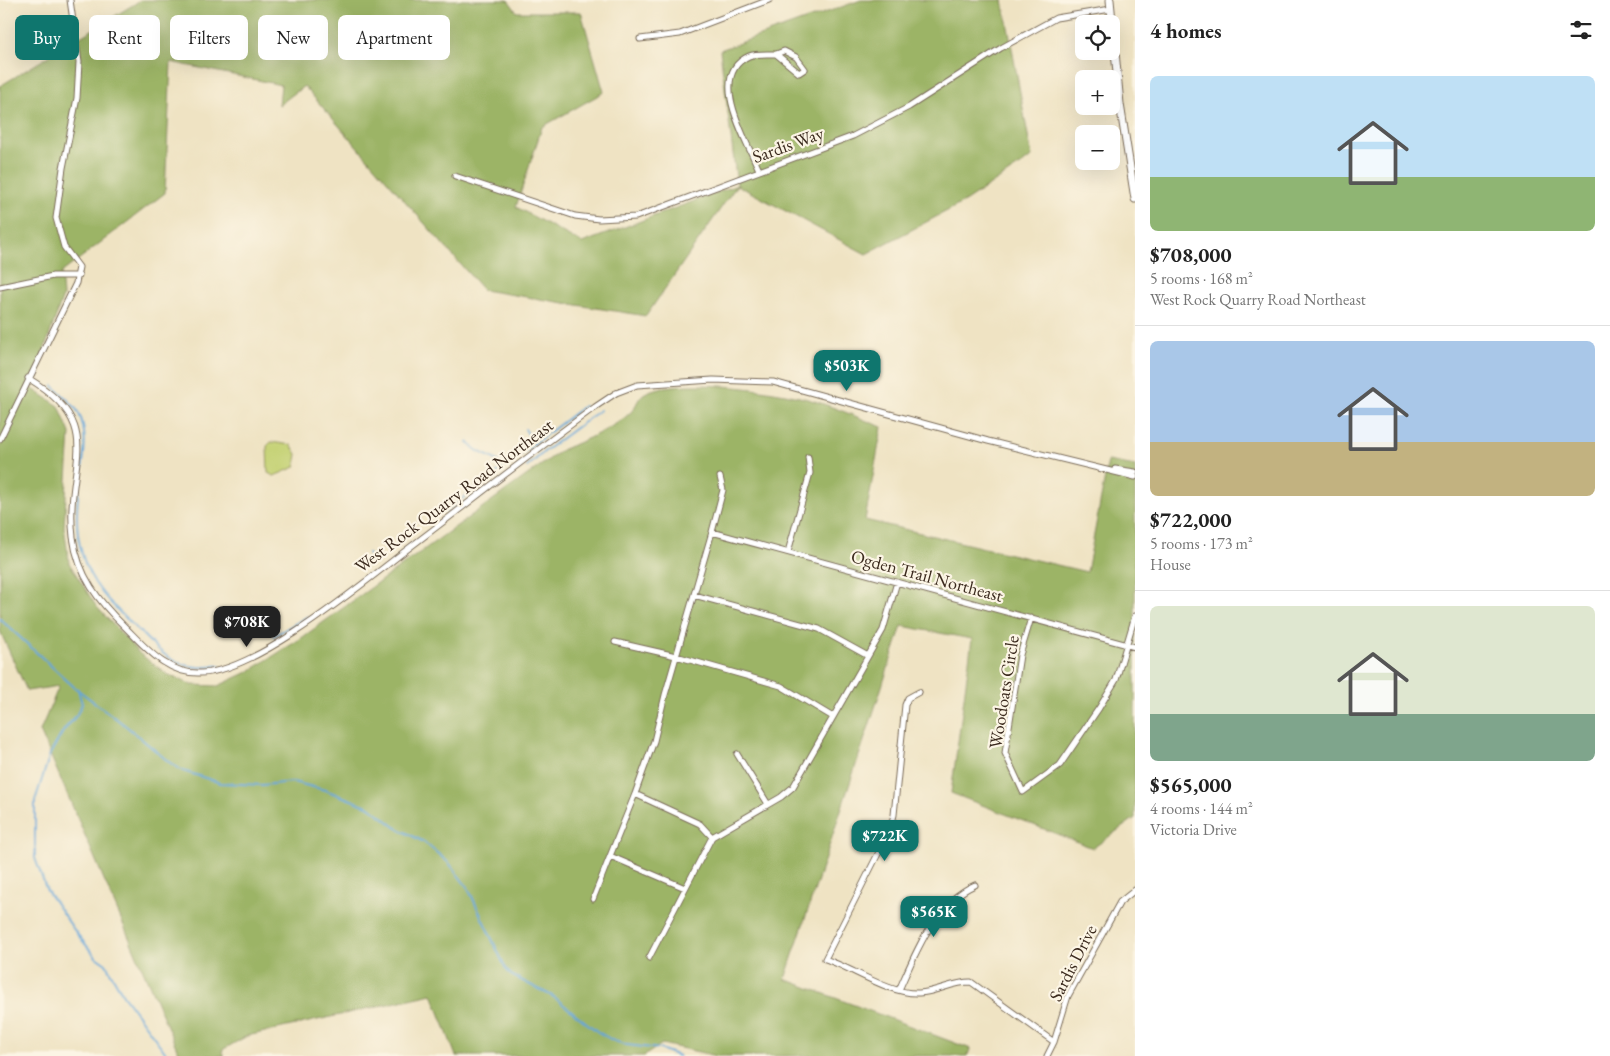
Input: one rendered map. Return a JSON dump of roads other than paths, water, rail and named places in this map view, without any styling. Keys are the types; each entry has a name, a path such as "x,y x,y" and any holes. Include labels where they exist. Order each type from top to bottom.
{"street":[{"path":"0,439 79,276 79,267 64,247 56,218 78,80 79,62 70,0"},
{"path":"640,39 680,34 769,0"},
{"path":"1110,0 1120,104 1135,199"},
{"name":"Sardis Way","path":"455,176 575,216 599,219 636,217 853,136 909,108 1039,26 1056,18 1111,9"},
{"path":"759,170 731,103 728,84 733,69 749,56 776,54 784,51 796,57 805,69 800,73 776,54"},
{"path":"0,286 53,276 79,276"},
{"name":"West Rock Quarry Road Northeast","path":"28,378 51,393 63,405 76,428 78,449 72,497 72,532 77,559 86,580 106,608 154,656 174,668 196,674 220,670 238,664 304,626 594,406 616,393 634,386 712,380 751,380 783,383 912,421 1135,477"},
{"path":"788,552 810,473 808,457"},
{"name":"West Rock Quarry Road Northeast","path":"1104,469 1135,472"},
{"path":"593,899 654,741 723,490 720,477"},
{"name":"Ogden Trail Northeast","path":"712,532 1135,647"},
{"path":"649,958 712,837 793,787 883,630 897,582"},
{"path":"694,595 819,629 868,656"},
{"name":"Woodoats Circle","path":"1031,618 1020,655 1005,753 1023,792 1060,765 1116,680 1128,645 1135,616"},
{"path":"615,642 676,656 781,686 833,716"},
{"path":"918,692 908,698 905,704 896,807 890,832 825,959 899,990 917,994 938,990 961,982 971,982 1054,1042"},
{"path":"738,754 768,804"},
{"path":"635,794 700,824 712,837"},
{"path":"610,856 685,888"},
{"path":"899,990 922,937 936,918 964,890 975,885"},
{"name":"Sardis Drive","path":"1047,1056 1054,1042 1068,996 1120,902 1135,890"}],"waterway":[{"path":"53,386 74,406 79,414 84,432 85,442 77,514 80,546 86,567 92,578 115,608 151,644 168,657 177,662 196,667 220,665"},
{"path":"445,512 584,406"},
{"path":"527,467 545,451 600,410"},
{"path":"525,429 534,444"},
{"path":"468,442 476,450 495,459 504,466"},
{"path":"467,484 470,492"},
{"path":"368,553 375,563"},
{"path":"274,636 308,616"},
{"path":"0,619 74,687 183,771 221,783 262,785 293,782 325,790 370,807 395,827 424,842 449,863 468,888 506,969 511,975 554,997 598,1032 612,1040 627,1045 660,1049 679,1056"},
{"path":"78,689 82,704 50,754 35,801 35,858 47,891 77,934 96,957 106,964 123,995 168,1056"}]}
